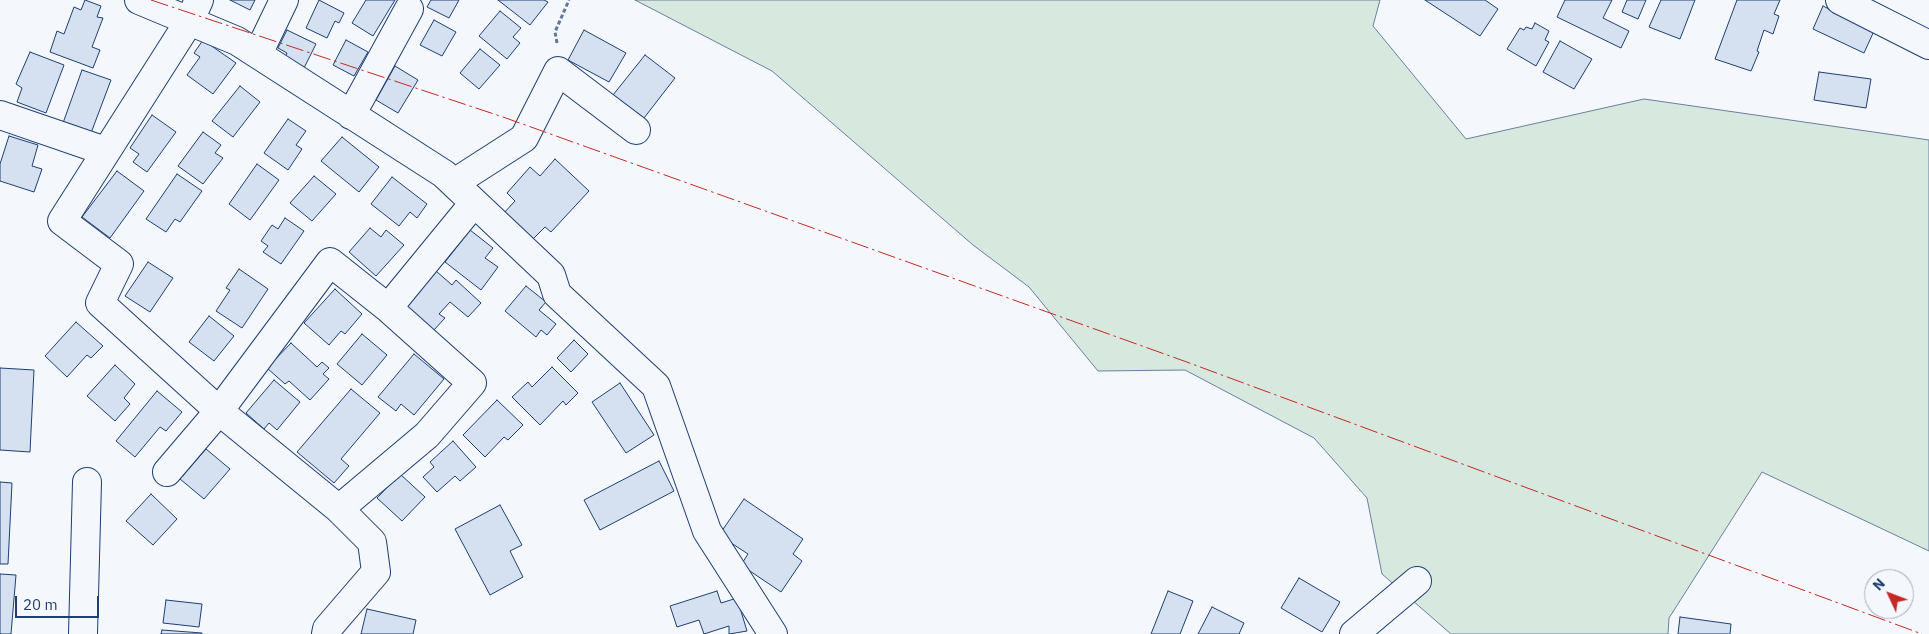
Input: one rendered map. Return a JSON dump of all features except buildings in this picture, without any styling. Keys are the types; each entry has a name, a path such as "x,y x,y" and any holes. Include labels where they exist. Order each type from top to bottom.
{"street":[{"path":"139,0 195,10 237,41 444,174 551,275 557,294 656,386 707,532 773,634"},
{"path":"258,54 284,0"},
{"path":"1840,0 1929,45"},
{"path":"352,115 409,9"},
{"path":"195,10 62,221 119,264 100,303 220,411 339,509 372,542 376,572 327,629 326,634"},
{"path":"454,183 524,138 558,72 636,130"},
{"path":"0,115 105,151"},
{"path":"388,308 474,203"},
{"path":"167,472 220,411 330,262 388,308 472,383 427,435 339,509"},
{"path":"83,634 87,482"},
{"path":"1354,634 1417,581"}],"path":[{"path":"561,74 555,32 569,0"}],"shaded area":[{"path":"635,0 1380,0 1373,26 1466,139 1644,99 1929,140 1929,551 1762,472 1669,618 1668,634 1451,634 1382,574 1367,498 1314,438 1185,370 1098,371 1029,287 973,245 772,71"}],"power":[{"path":"151,0 503,117 1184,361 1922,634"}]}
